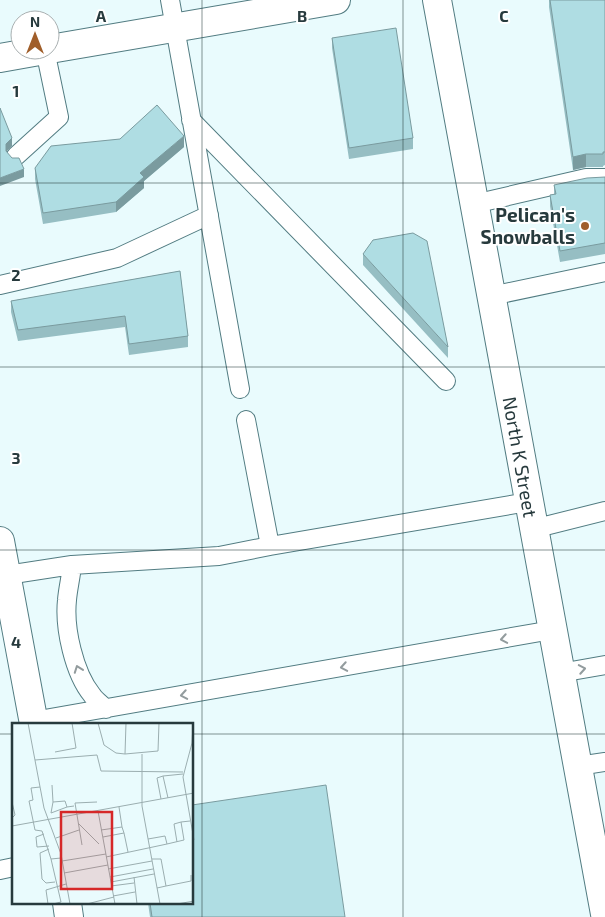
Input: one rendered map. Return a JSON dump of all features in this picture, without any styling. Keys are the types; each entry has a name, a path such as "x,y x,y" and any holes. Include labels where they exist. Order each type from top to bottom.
{"street":[{"path":"60,47 336,0"},
{"name":"North K Street","path":"437,0 560,673 578,766 597,827 605,914"},
{"path":"0,541 34,723"},
{"path":"67,904 69,917"}],"lane":[{"path":"170,0 240,389"},
{"path":"16,156 59,117 47,60"},
{"path":"191,120 446,381"},
{"path":"474,204 586,178 605,178"},
{"path":"0,285 117,258 209,215"},
{"path":"491,296 605,272"},
{"path":"246,420 270,546"},
{"path":"7,574 72,565 219,556 528,502"},
{"path":"534,529 605,511"},
{"path":"72,565 67,601 67,628 73,654 80,675 92,695 106,709"},
{"path":"34,723 552,630"},
{"path":"560,673 605,665"},
{"path":"578,766 605,762"}],"building":[{"path":"550,0 605,0 605,152 603,154 586,154 573,157"},
{"path":"396,28 413,138 349,148 332,38"},
{"path":"157,105 184,136 140,173 144,177 116,202 43,213 35,168 51,146 120,139"},
{"path":"0,108 12,138 6,144 6,151 12,158 19,158 24,169 0,178"},
{"path":"605,177 605,243 560,251 550,195 556,194 554,185 587,178"},
{"path":"413,233 427,241 448,347 363,254 373,240"},
{"path":"180,271 188,336 129,344 125,316 18,330 11,301"},
{"path":"326,785 345,917 152,917 150,904 194,904 194,805"}],"place":[{"name":"Pelican's Snowballs","path":"585,226"}]}
